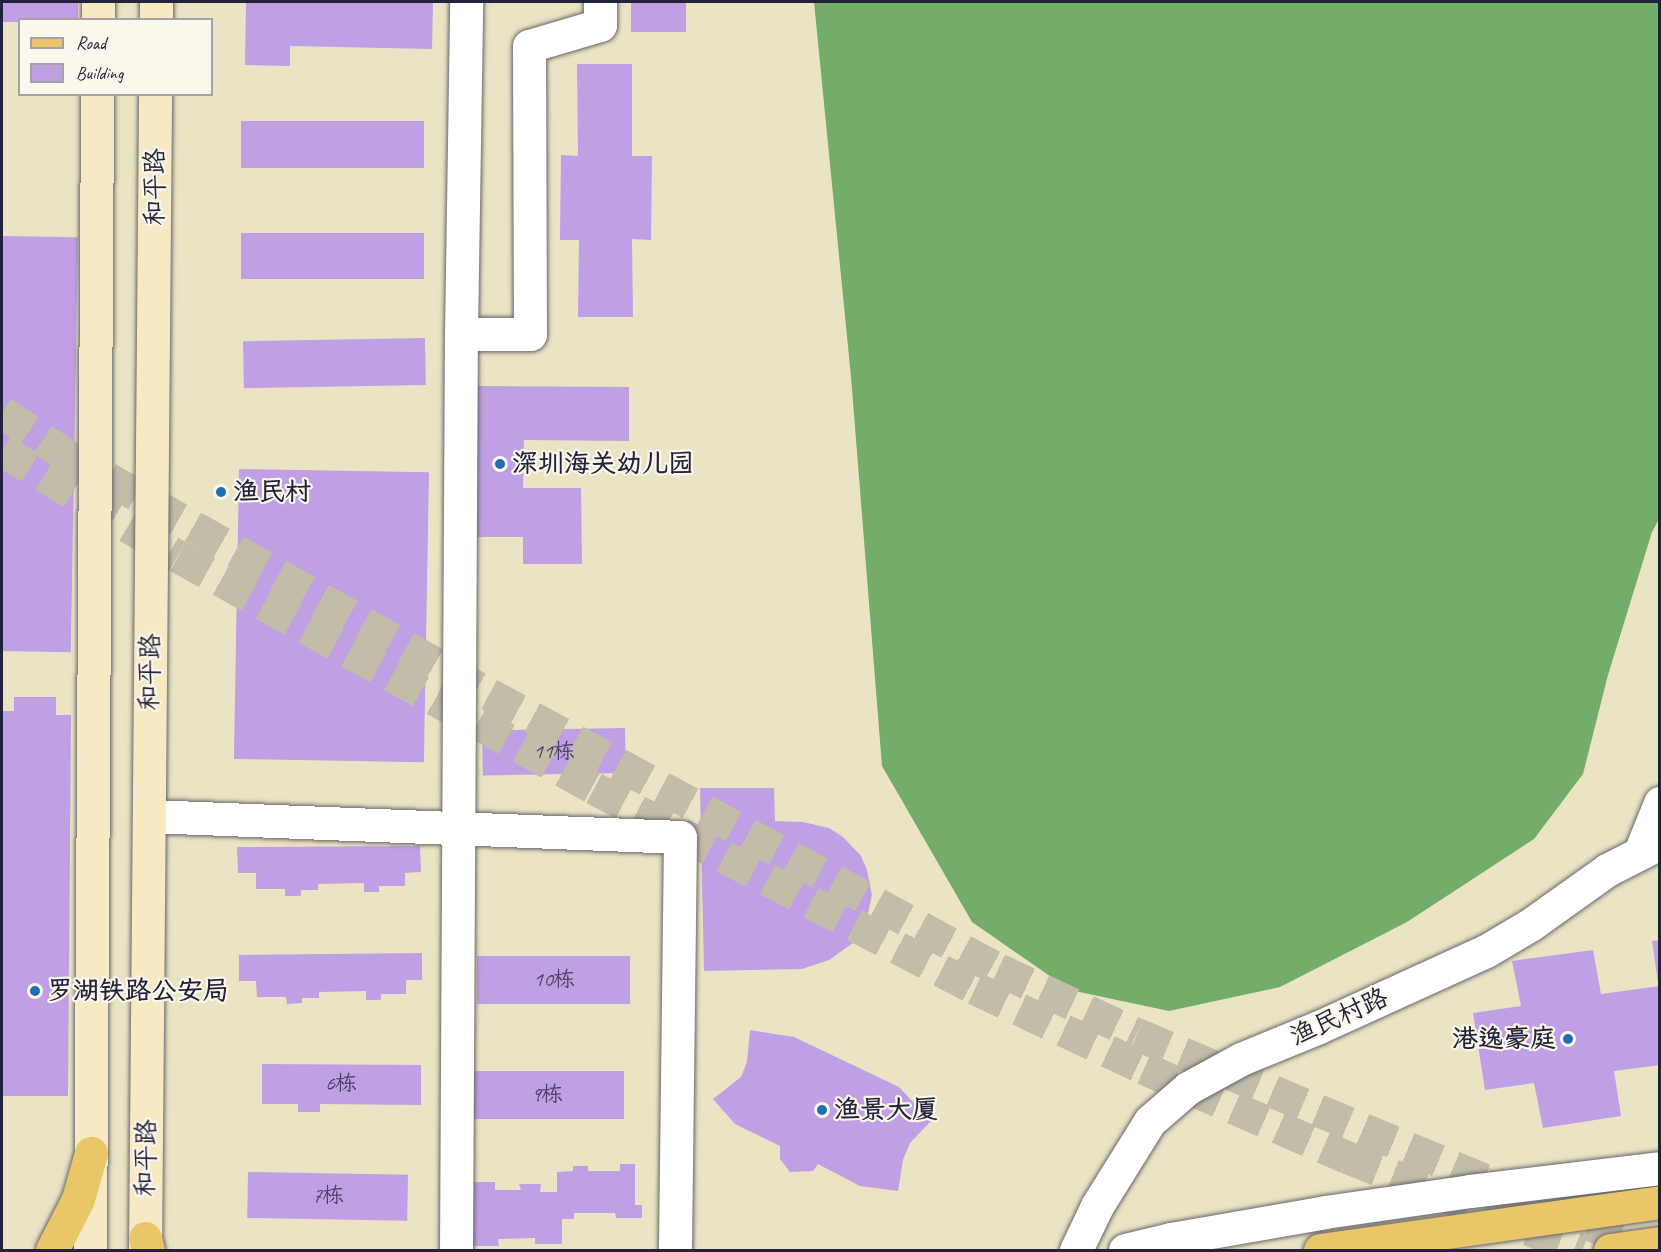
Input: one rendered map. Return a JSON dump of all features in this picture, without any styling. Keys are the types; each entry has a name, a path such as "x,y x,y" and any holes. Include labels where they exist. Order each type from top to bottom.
{"main road":[{"path":"98,2 98,18"},
{"path":"156,2 156,18"},
{"path":"90,1251 97,96"},
{"name":"和平路","path":"148,1247 155,96"},
{"path":"52,1251 78,1198 91,1154"},
{"path":"1320,1251 1659,1202"},
{"path":"1611,1251 1659,1243"}],"street":[{"path":"456,1251 461,334 466,2"},
{"path":"461,334 530,334 529,46 600,25 600,2"},
{"path":"1650,846 1659,804"},
{"path":"149,816 680,837 675,1251"},
{"name":"渔民村路","path":"1076,1251 1097,1206 1150,1121 1188,1088 1241,1059 1320,1027 1486,951 1530,925 1607,870 1650,846"},
{"path":"1125,1251 1171,1239 1324,1212 1470,1191 1659,1168"}],"green space":[{"path":"814,2 1659,2 1659,519 1652,532 1608,675 1583,774 1534,839 1407,922 1280,987 1169,1011 1070,990 972,922 882,766 851,377"}],"building":[{"path":"2,2 78,2 78,18 18,18 18,22 2,22"},
{"path":"246,2 433,2 432,49 290,46 290,66 245,65"},
{"path":"631,2 686,2 686,32 631,32"},
{"path":"577,64 632,64 632,156 652,156 651,240 632,239 633,317 578,317 579,240 560,240 561,155 578,156"},
{"path":"241,121 424,121 424,168 241,168"},
{"path":"241,233 424,233 424,279 241,279"},
{"path":"2,236 78,237 71,652 2,651"},
{"path":"425,338 426,385 244,388 243,341"},
{"name":"深圳海关幼儿园","path":"477,386 629,387 629,441 524,440 523,488 581,488 582,564 523,564 523,537 476,537"},
{"path":"239,469 429,472 424,762 234,759"},
{"name":"罗湖铁路公安局","path":"14,697 56,697 56,715 71,715 68,1096 2,1096 3,711 14,711"},
{"path":"625,728 626,773 483,775 482,730"},
{"path":"700,788 774,788 775,821 803,822 829,828 843,837 861,856 867,870 872,895 866,922 853,943 829,960 802,969 704,971"},
{"path":"420,846 421,872 405,873 405,886 379,886 379,892 364,892 364,883 318,884 318,890 301,890 301,896 285,896 285,889 256,889 256,873 238,873 237,847"},
{"path":"1660,940 1660,982 1658,982 1652,941"},
{"name":"港逸豪庭","path":"1593,950 1601,994 1660,986 1660,1065 1614,1071 1621,1116 1543,1128 1534,1083 1485,1090 1473,1013 1521,1006 1512,961"},
{"path":"422,953 422,980 406,980 406,994 381,994 381,1000 366,1000 366,991 319,992 319,998 302,998 302,1003 287,1004 286,997 257,997 256,981 239,981 239,955"},
{"path":"477,956 630,956 630,1004 477,1004"},
{"name":"渔景大厦","path":"750,1030 794,1037 899,1087 931,1121 910,1143 903,1160 898,1191 860,1186 818,1164 813,1171 790,1172 780,1159 780,1146 735,1124 713,1099 741,1077 747,1062"},
{"path":"262,1064 421,1065 421,1105 320,1104 320,1112 298,1112 298,1104 262,1104"},
{"path":"470,1071 624,1071 624,1119 470,1119"},
{"path":"620,1164 635,1164 635,1205 642,1205 642,1218 616,1218 615,1213 574,1213 574,1219 562,1219 562,1244 535,1244 535,1238 498,1239 499,1246 463,1246 471,1182 495,1182 495,1190 521,1190 519,1184 541,1184 540,1192 557,1192 557,1172 573,1171 573,1166 588,1166 588,1171 620,1171"},
{"path":"248,1172 408,1175 407,1221 247,1218"}],"tunnel":[{"path":"2,412 65,454 489,694 998,969 1137,1034 1652,1250"},
{"path":"2,450 178,556 594,788 975,988 1144,1068 1347,1157 1582,1250"}],"place":[{"name":"深圳海关幼儿园","path":"500,464"},
{"name":"渔民村","path":"221,492"},
{"name":"罗湖铁路公安局","path":"35,991"},
{"name":"港逸豪庭","path":"1568,1039"},
{"name":"渔景大厦","path":"822,1110"}]}
